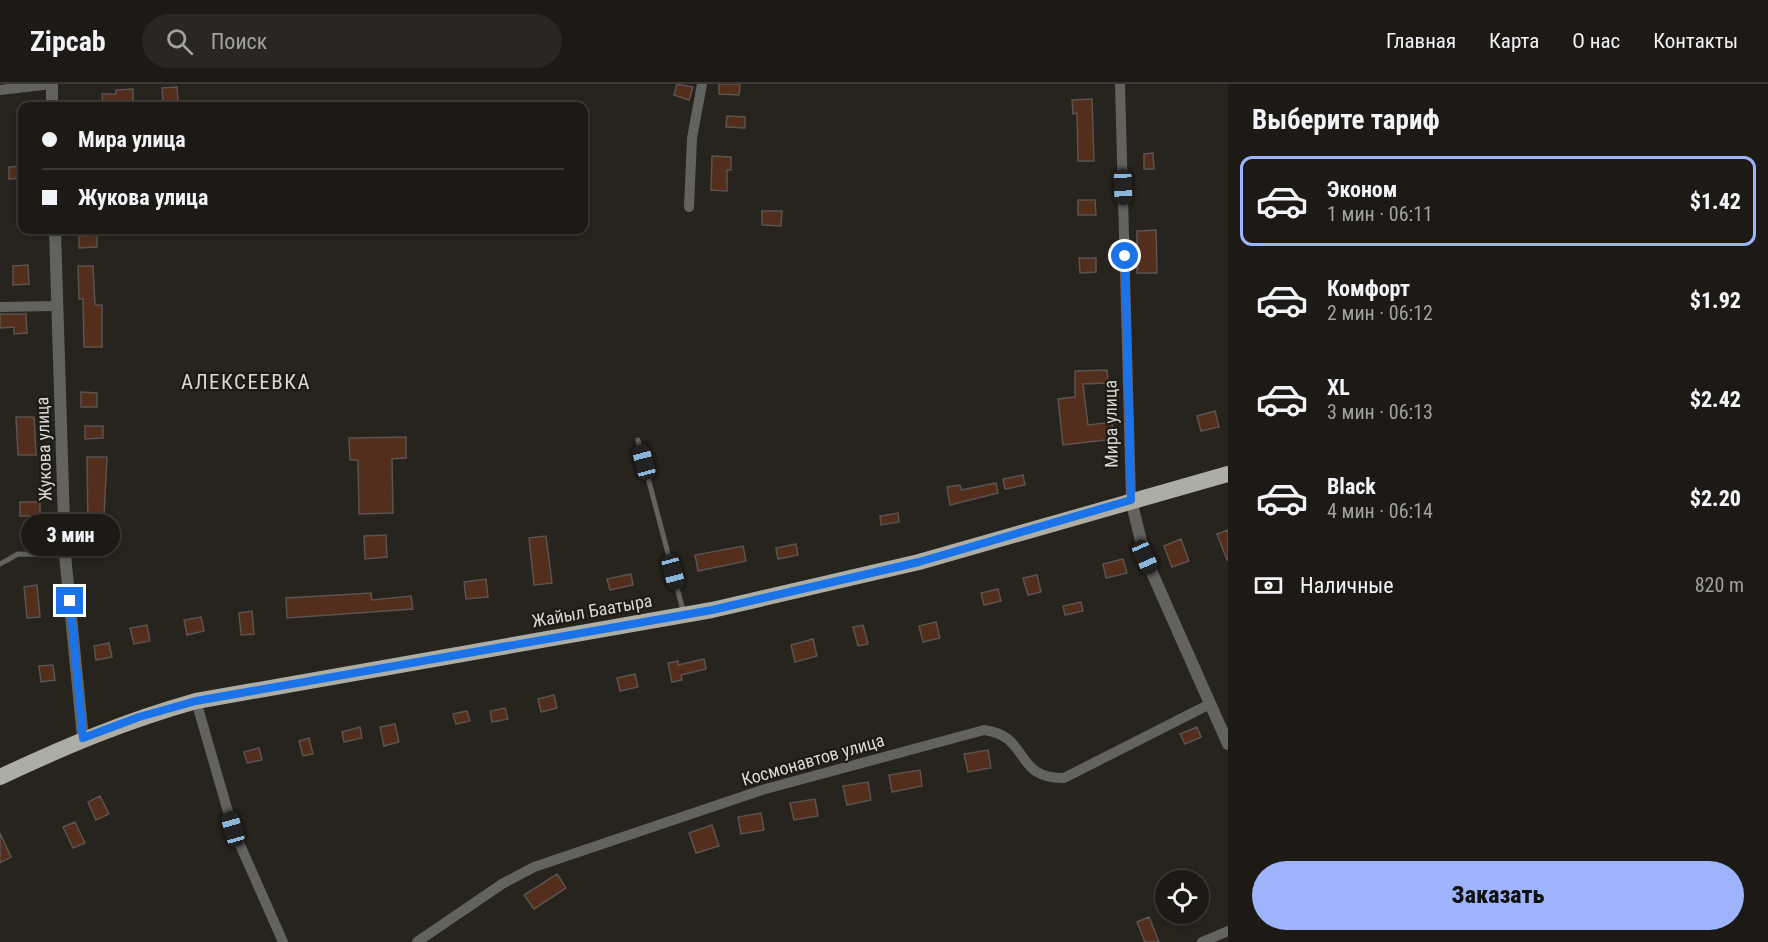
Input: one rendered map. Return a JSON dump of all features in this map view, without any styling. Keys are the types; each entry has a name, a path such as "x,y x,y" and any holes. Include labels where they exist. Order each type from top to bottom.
{"highway":[{"name":"Жайыл Баатыра","path":"0,777 83,738 139,717 196,701 684,615 919,562 1228,474"}],"street":[{"path":"0,90 52,84 52,102"},
{"path":"689,207 692,138 702,84"},
{"name":"Мира улица","path":"1120,84 1131,500 1145,557 1228,744"},
{"name":"Жукова улица","path":"55,234 65,555 83,738"},
{"path":"0,307 57,306"},
{"path":"196,701 233,829 283,942"},
{"name":"Космонавтов улица","path":"417,942 502,884 534,867 762,790 984,730 1001,732 1013,743 1035,773 1048,778 1064,778 1210,704"},
{"path":"1202,942 1228,931"}],"lane":[{"path":"638,441 684,615"},
{"path":"0,564 18,554 65,555"}],"building":[{"path":"677,84 693,87 689,100 674,95"},
{"path":"719,84 740,84 739,95 719,94"},
{"path":"177,87 178,101 163,102 162,88"},
{"path":"133,89 133,102 103,102 102,94 116,94 116,90"},
{"path":"1092,99 1094,161 1078,161 1077,113 1073,114 1072,100"},
{"path":"727,116 745,117 745,128 726,127"},
{"path":"1153,153 1154,169 1144,169 1144,154"},
{"path":"712,156 731,157 731,170 727,170 727,191 711,190"},
{"path":"18,166 18,178 9,179 9,167"},
{"path":"1078,200 1095,200 1096,215 1078,215"},
{"path":"762,211 782,211 781,226 762,225"},
{"path":"1156,230 1157,273 1137,273 1137,231"},
{"path":"97,235 97,247 79,248 79,236"},
{"path":"1079,258 1096,258 1096,272 1080,273"},
{"path":"28,265 29,284 13,285 13,266"},
{"path":"78,266 93,266 95,305 102,305 102,347 84,347 83,299 79,299"},
{"path":"0,314 26,314 27,333 14,334 14,327 0,328"},
{"path":"1107,370 1108,383 1083,384 1088,425 1112,422 1114,439 1063,445 1058,399 1075,397 1075,371"},
{"path":"81,392 97,393 97,407 81,407"},
{"path":"1215,411 1219,427 1201,431 1197,416"},
{"path":"16,417 34,417 36,455 18,455"},
{"path":"85,426 103,426 103,438 85,439"},
{"path":"406,437 406,458 392,459 393,513 359,514 358,460 350,460 349,438"},
{"path":"87,457 107,457 104,516 109,516 109,531 88,531"},
{"path":"1023,475 1025,485 1005,489 1003,479"},
{"path":"996,483 998,493 950,505 947,487 960,485 961,490"},
{"path":"20,502 40,502 40,516 20,516"},
{"path":"898,513 899,522 881,525 880,516"},
{"path":"1228,530 1228,560 1227,560 1217,534"},
{"path":"386,535 387,557 365,559 364,536"},
{"path":"546,536 552,583 534,585 529,538"},
{"path":"1181,539 1189,561 1172,567 1164,546"},
{"path":"796,544 798,555 778,559 776,548"},
{"path":"743,546 746,561 698,571 695,555"},
{"path":"1123,559 1127,573 1106,578 1103,564"},
{"path":"631,574 633,585 610,590 607,579"},
{"path":"1037,575 1041,592 1028,595 1023,578"},
{"path":"486,579 488,597 466,599 464,582"},
{"path":"37,585 40,617 27,618 24,587"},
{"path":"998,589 1001,601 984,605 981,593"},
{"path":"371,593 372,600 411,596 413,609 287,618 286,598"},
{"path":"1081,602 1083,611 1065,615 1063,606"},
{"path":"252,611 254,634 241,635 239,613"},
{"path":"201,617 204,631 187,635 184,620"},
{"path":"936,622 940,638 923,642 919,626"},
{"path":"147,625 150,641 134,644 130,628"},
{"path":"863,625 868,644 858,646 853,627"},
{"path":"813,639 817,656 795,662 791,645"},
{"path":"109,643 112,657 96,660 94,646"},
{"path":"704,659 706,669 681,675 682,680 672,682 668,663 678,661 678,665"},
{"path":"53,665 55,680 41,682 39,666"},
{"path":"635,674 638,687 620,691 617,678"},
{"path":"554,695 557,708 541,712 538,699"},
{"path":"505,708 508,719 492,722 490,711"},
{"path":"467,711 470,721 456,724 453,714"},
{"path":"395,724 399,742 384,746 380,727"},
{"path":"360,727 362,738 344,742 342,732"},
{"path":"1197,727 1201,737 1185,744 1180,734"},
{"path":"309,738 313,754 303,756 299,741"},
{"path":"259,748 262,760 247,763 244,752"},
{"path":"988,750 991,768 968,772 964,754"},
{"path":"920,770 922,786 892,792 889,775"},
{"path":"868,782 871,800 847,805 843,786"},
{"path":"100,796 109,814 96,820 88,802"},
{"path":"815,799 818,816 794,820 790,803"},
{"path":"761,813 764,830 741,834 738,817"},
{"path":"75,822 85,843 73,848 63,827"},
{"path":"712,825 719,846 696,853 689,833"},
{"path":"0,833 11,857 0,863"},
{"path":"557,874 566,888 534,909 524,895"},
{"path":"1149,917 1159,942 1145,942 1137,922"}],"district":[{"name":"АЛЕКСЕЕВКА","path":"246,382"}],"route":[{"path":"70,601 83,738 139,717 219,696 712,610 919,562 1131,500 1125,256"}]}
